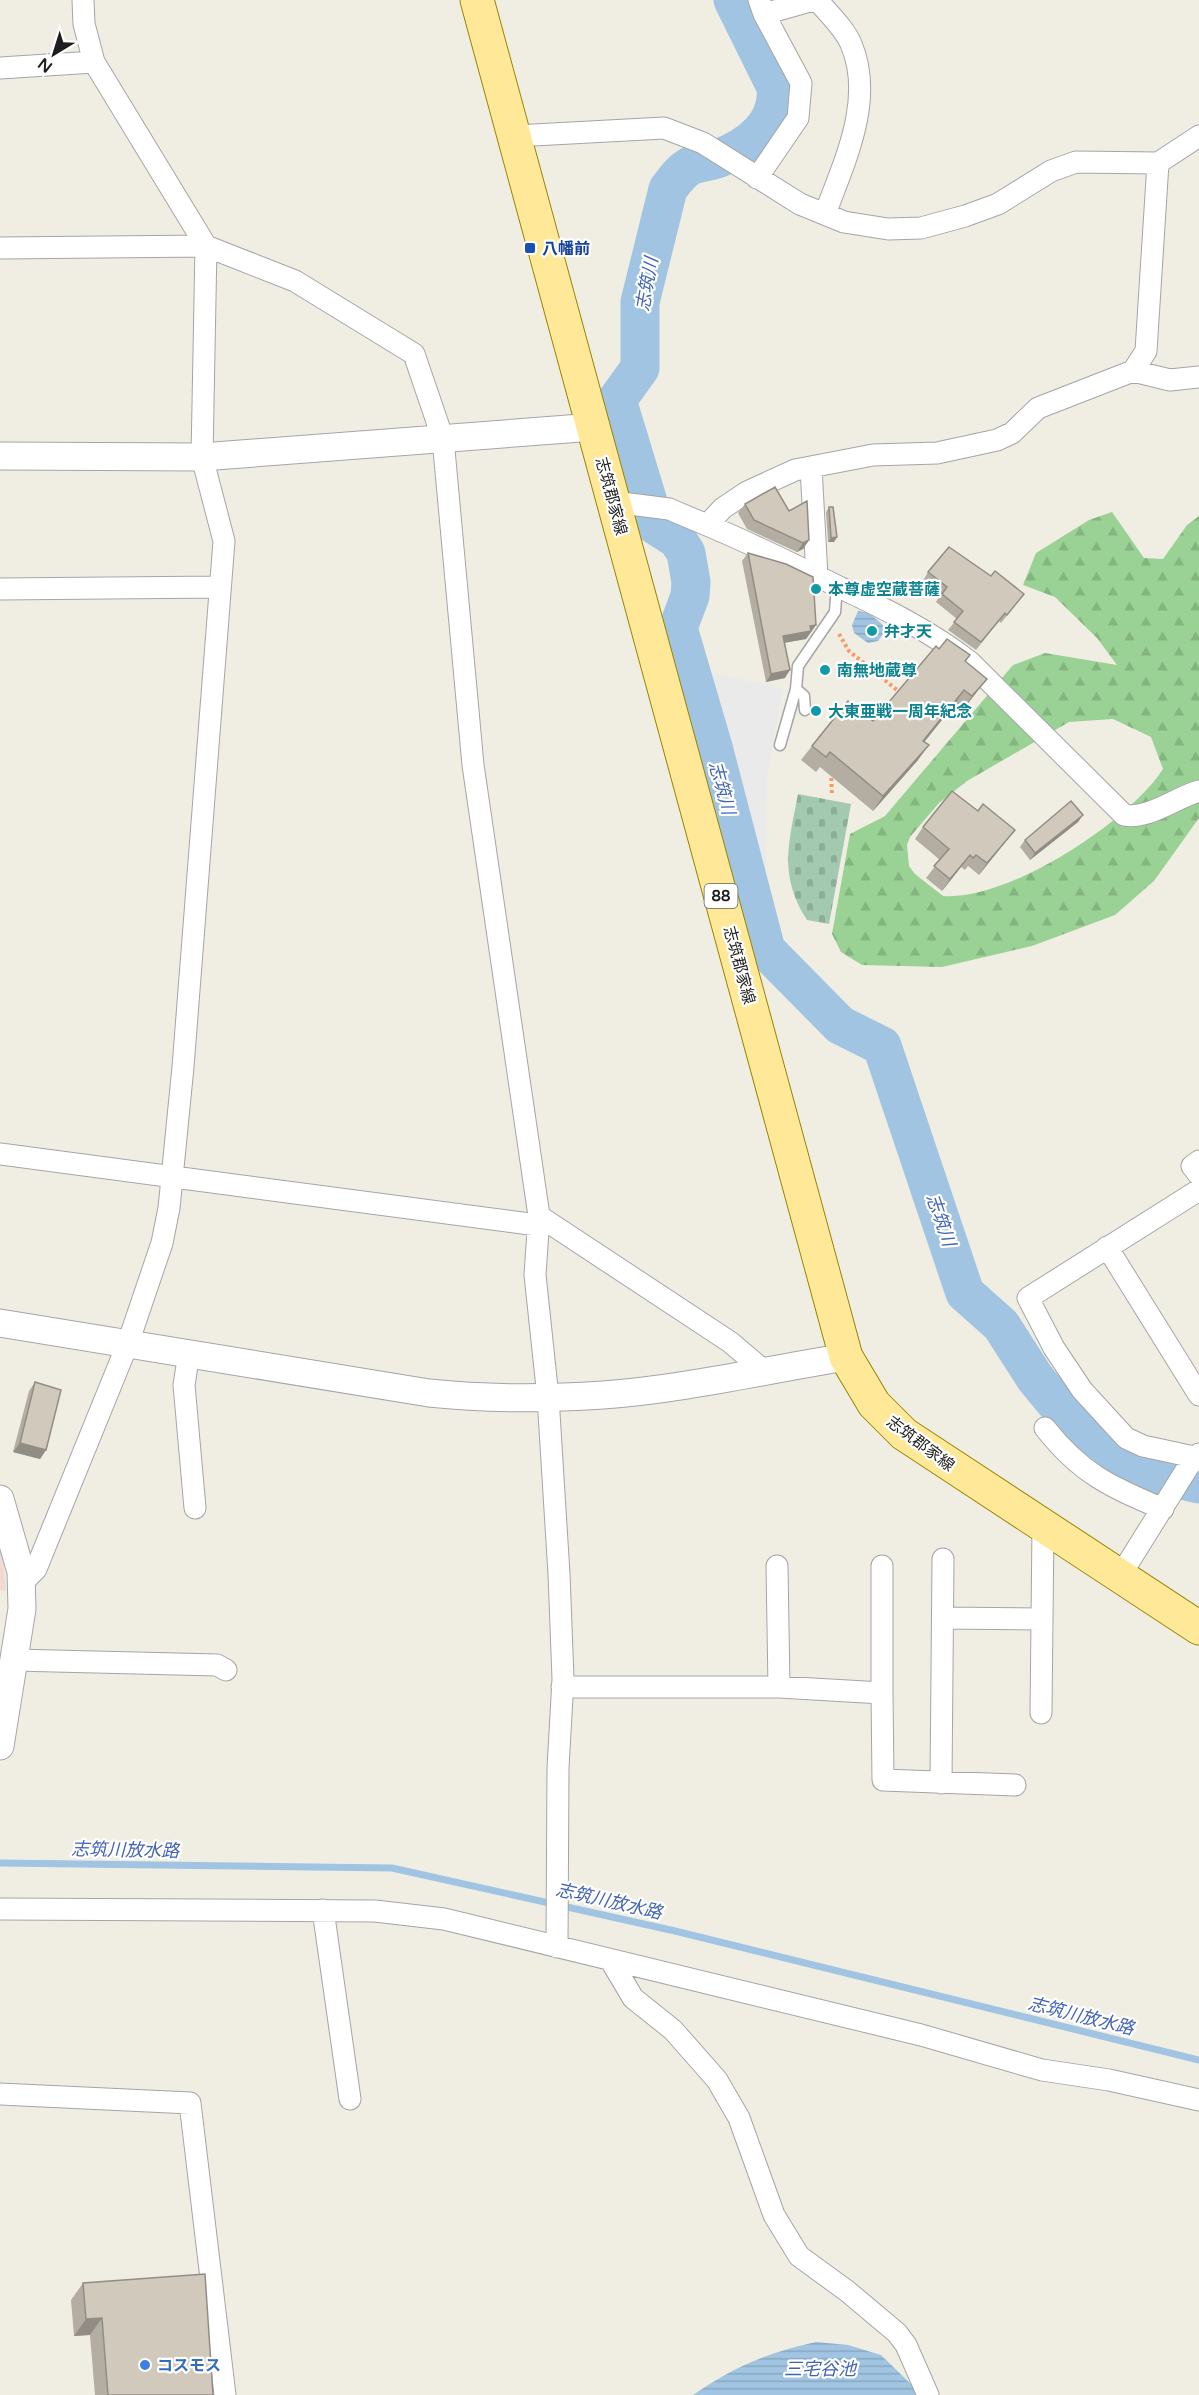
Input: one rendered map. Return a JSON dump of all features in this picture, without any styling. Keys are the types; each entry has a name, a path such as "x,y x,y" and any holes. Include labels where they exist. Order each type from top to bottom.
{"main road":[{"name":"志筑郡家線","path":"477,0 594,427 623,502 846,1357 874,1404 890,1422 921,1446 1199,1628"}],"street":[{"path":"21,1584 36,1569 128,1343 162,1243 172,1177 224,541 202,457 206,246 94,62 84,24 83,0"},
{"path":"749,172 798,118 801,83 762,7 816,0 851,43 859,76 857,128 825,214"},
{"path":"0,68 94,62"},
{"path":"514,136 664,128 703,143 800,204 844,222 888,229 921,228 998,204 1051,171 1076,162 1158,163 1199,136"},
{"path":"1133,371 1146,351 1158,163"},
{"path":"0,248 206,246 295,281 414,354 443,439 473,765 538,1221 535,1275 548,1397 559,1574 562,1687 557,1947"},
{"path":"707,525 723,508 747,492 795,470 873,455 937,453 997,440 1012,434 1038,408 1133,371 1170,380 1199,377"},
{"path":"0,456 202,457 594,427"},
{"path":"811,466 817,576"},
{"path":"623,502 669,509 776,554 914,623 970,662 1124,815 1131,816 1157,809 1199,790"},
{"path":"0,589 220,587"},
{"path":"0,1154 538,1221 730,1342 763,1370"},
{"path":"1199,1161 1192,1166 1199,1175"},
{"path":"1120,1576 1194,1459 1143,1446 1126,1438 1082,1390 1054,1348 1028,1298 1199,1190"},
{"path":"1107,1247 1199,1395"},
{"path":"0,1323 429,1393 472,1398 603,1395 670,1387 846,1357"},
{"path":"189,1353 184,1385 195,1508"},
{"path":"1045,1428 1066,1456 1111,1487 1167,1502"},
{"path":"0,1499 21,1572 22,1609 0,1746"},
{"path":"1041,1713 1043,1526"},
{"path":"941,1783 943,1559"},
{"path":"777,1566 779,1687"},
{"path":"882,1566 883,1780 1015,1785"},
{"path":"944,1618 1042,1619"},
{"path":"14,1660 217,1665 226,1670"},
{"path":"562,1687 779,1687 882,1693"},
{"path":"0,1909 375,1911 444,1919 921,2035 1042,2070 1109,2080 1199,2100"},
{"path":"323,1910 350,2099"},
{"path":"611,1961 633,1998 673,2030 717,2080 738,2118 774,2215 799,2256 847,2291 897,2333 906,2345 928,2395"},
{"path":"0,2094 190,2103 225,2395"}],"lane":[{"path":"780,745 796,689 800,660 835,612 837,585"},
{"path":"796,689 804,696 805,710"}],"path":[{"path":"835,612 842,641 849,651 897,690"},
{"path":"832,765 832,796"}],"shaded area":[{"path":"711,673 783,688 767,776 766,877"},
{"path":"0,1547 3,1557 6,1591 0,1590"}],"green space":[{"path":"1112,512 1144,558 1163,559 1187,525 1199,516 1199,818 1154,881 1115,915 1032,946 942,967 862,965 841,952 832,934 850,834 885,816 1013,665 1045,653 1117,665 1097,638 1055,597 1023,585 1036,553 1089,520","holes":["1113,719 1151,737 1163,769 1146,790 1096,834 1032,872 1000,886 970,894 943,896 915,874 909,866 907,845 910,837 939,803 967,781 1069,722"]},
{"path":"798,794 851,804 829,924 807,920 792,888 788,858"}],"water":[{"path":"858,611 869,613 883,625 884,633 878,641 868,643 854,633 852,625"},
{"name":"三宅谷池","path":"816,2342 848,2345 881,2355 915,2388 918,2395 693,2395 737,2368 782,2351"}],"building":[{"path":"775,487 789,511 807,501 809,540 803,543 754,520 745,504"},
{"path":"829,507 833,507 837,537 831,538"},
{"path":"949,547 991,576 995,571 1024,594 981,642 954,622 963,611 942,594 947,587 928,572"},
{"path":"748,553 786,564 813,577 816,625 810,626 811,631 783,636 790,670 771,674"},
{"path":"947,639 970,655 965,661 987,679 972,696 964,690 923,741 929,745 883,796 830,752 826,757 812,746 848,701 873,721 936,646 939,649"},
{"path":"952,791 978,811 983,804 1015,830 987,863 976,855 973,858 970,855 950,879 934,866 949,849 923,827"},
{"path":"1071,801 1083,815 1035,853 1025,840"},
{"path":"35,1382 61,1390 46,1450 20,1443"},
{"name":"コスモス","path":"205,2274 213,2395 108,2395 102,2318 86,2319 83,2283"}],"waterway":[{"name":"志筑川","path":"733,0 776,87 773,112 768,123 751,141 717,159 690,166 668,189 640,302 640,368 617,400 655,525 677,539 686,553 691,582 690,596 678,628 713,747 766,950 840,1025 882,1046 965,1293 1001,1325 1035,1378 1093,1448 1108,1461 1134,1470 1199,1484"},
{"name":"志筑川放水路","path":"0,1863 392,1868 675,1931 1199,2060"}],"place":[{"name":"八幡前","path":"530,248"},
{"name":"本尊虚空蔵菩薩","path":"816,589"},
{"name":"弁才天","path":"872,631"},
{"name":"南無地蔵尊","path":"825,670"},
{"name":"大東亜戦一周年紀念","path":"816,711"},
{"name":"コスモス","path":"145,2365"}]}
